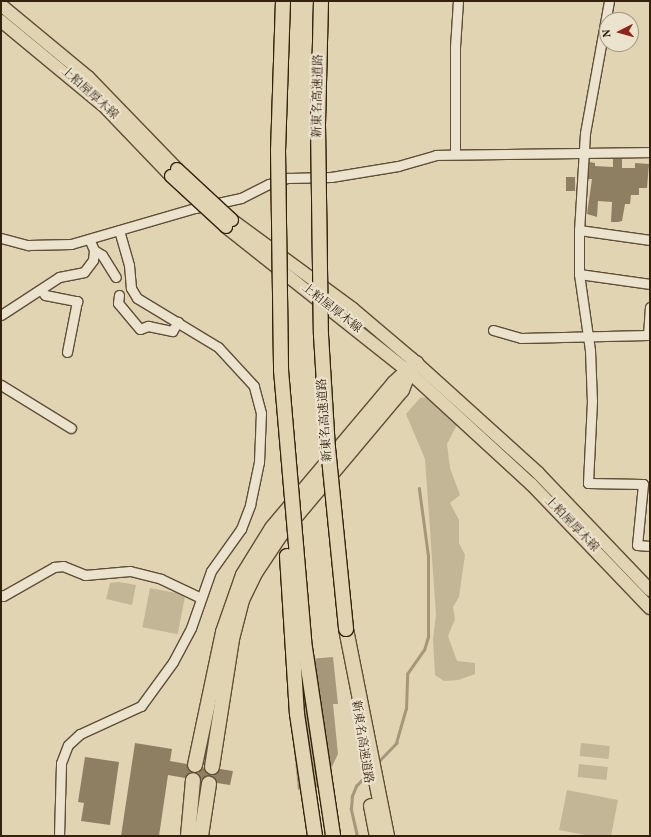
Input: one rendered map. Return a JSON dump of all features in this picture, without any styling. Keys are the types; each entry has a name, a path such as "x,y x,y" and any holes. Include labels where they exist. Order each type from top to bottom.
{"highway":[{"path":"283,1 278,150 282,452 293,670 303,759 315,836"},
{"name":"新東名高速道路","path":"321,1 318,125 321,335 328,448 346,629 377,836"},
{"path":"195,765 223,632 235,594 261,542 301,501 398,387 413,367"},
{"path":"282,370 304,641 333,836"},
{"path":"212,767 232,639 242,600 270,550 301,501"},
{"path":"346,629 388,836"},
{"path":"188,836 193,780"},
{"path":"201,836 209,784"}],"main road":[{"name":"上粕屋厚木線","path":"1,5 88,77 174,172"},
{"name":"上粕屋厚木線","path":"1,21 106,108 229,224 353,309 531,484 650,608"},
{"name":"上粕屋厚木線","path":"413,367 538,473 650,590"}],"street":[{"path":"455,153 455,47 458,1"},
{"path":"609,1 584,133 579,230 579,274 589,336 592,401 588,483 643,484 638,545 650,546"},
{"path":"1,238 44,246 89,239 241,198 269,184 288,178 331,177 398,166 427,156 455,153 583,155 650,152"},
{"path":"59,836 61,763 68,745 80,734 130,713 146,702 181,649 211,571 236,537 250,505 259,462 261,413 254,386 245,374 218,347 147,305 132,293 128,265 119,230"},
{"path":"579,230 650,240"},
{"path":"1,315 59,277 84,272 93,260 94,250 89,239"},
{"path":"94,250 102,255 116,277"},
{"path":"579,274 650,284"},
{"path":"41,290 45,295 77,301 67,352"},
{"path":"120,295 118,303 140,329 148,326 172,331 178,322"},
{"path":"493,330 521,338 648,335 650,307"},
{"path":"1,384 71,428"},
{"path":"1,595 3,596 54,567 63,566 85,575 134,572 161,579 201,598"}],"shaded area":[{"path":"430,397 458,423 447,444 450,468 460,495 450,503 459,520 459,543 465,555 459,597 453,607 455,619 448,636 457,661 475,663 475,674 458,680 444,681 435,675 433,639 436,615 425,459 406,414 420,398"},
{"path":"119,582 136,585 132,605 106,599 110,583"},
{"path":"150,588 185,595 178,634 142,627"},
{"path":"333,657 338,704 333,704 338,754 322,787 298,790 286,670 298,660"},
{"path":"581,743 610,746 608,759 580,756"},
{"path":"579,764 608,767 606,780 578,777"},
{"path":"567,790 618,800 611,836 591,836 559,830"}],"building":[{"path":"613,159 622,159 622,168 635,168 635,163 649,164 647,188 639,188 639,195 631,195 630,204 625,204 622,221 618,222 611,222 612,202 598,201 597,217 587,214 592,179 588,179 589,162 595,163 595,166 613,167"},
{"path":"566,177 575,177 575,191 566,191"},
{"path":"135,743 172,749 170,761 187,764 191,772 185,778 168,775 159,836 121,836"},
{"path":"85,757 119,762 110,825 81,821 84,803 78,802"},
{"path":"203,767 211,775 220,769 233,771 230,785 217,783 211,776 201,780 198,773"}],"waterway":[{"path":"377,763 396,743 406,709 407,674 424,650 428,637 428,556 419,489"},
{"path":"357,836 351,809 352,796 356,786 370,771"}]}
